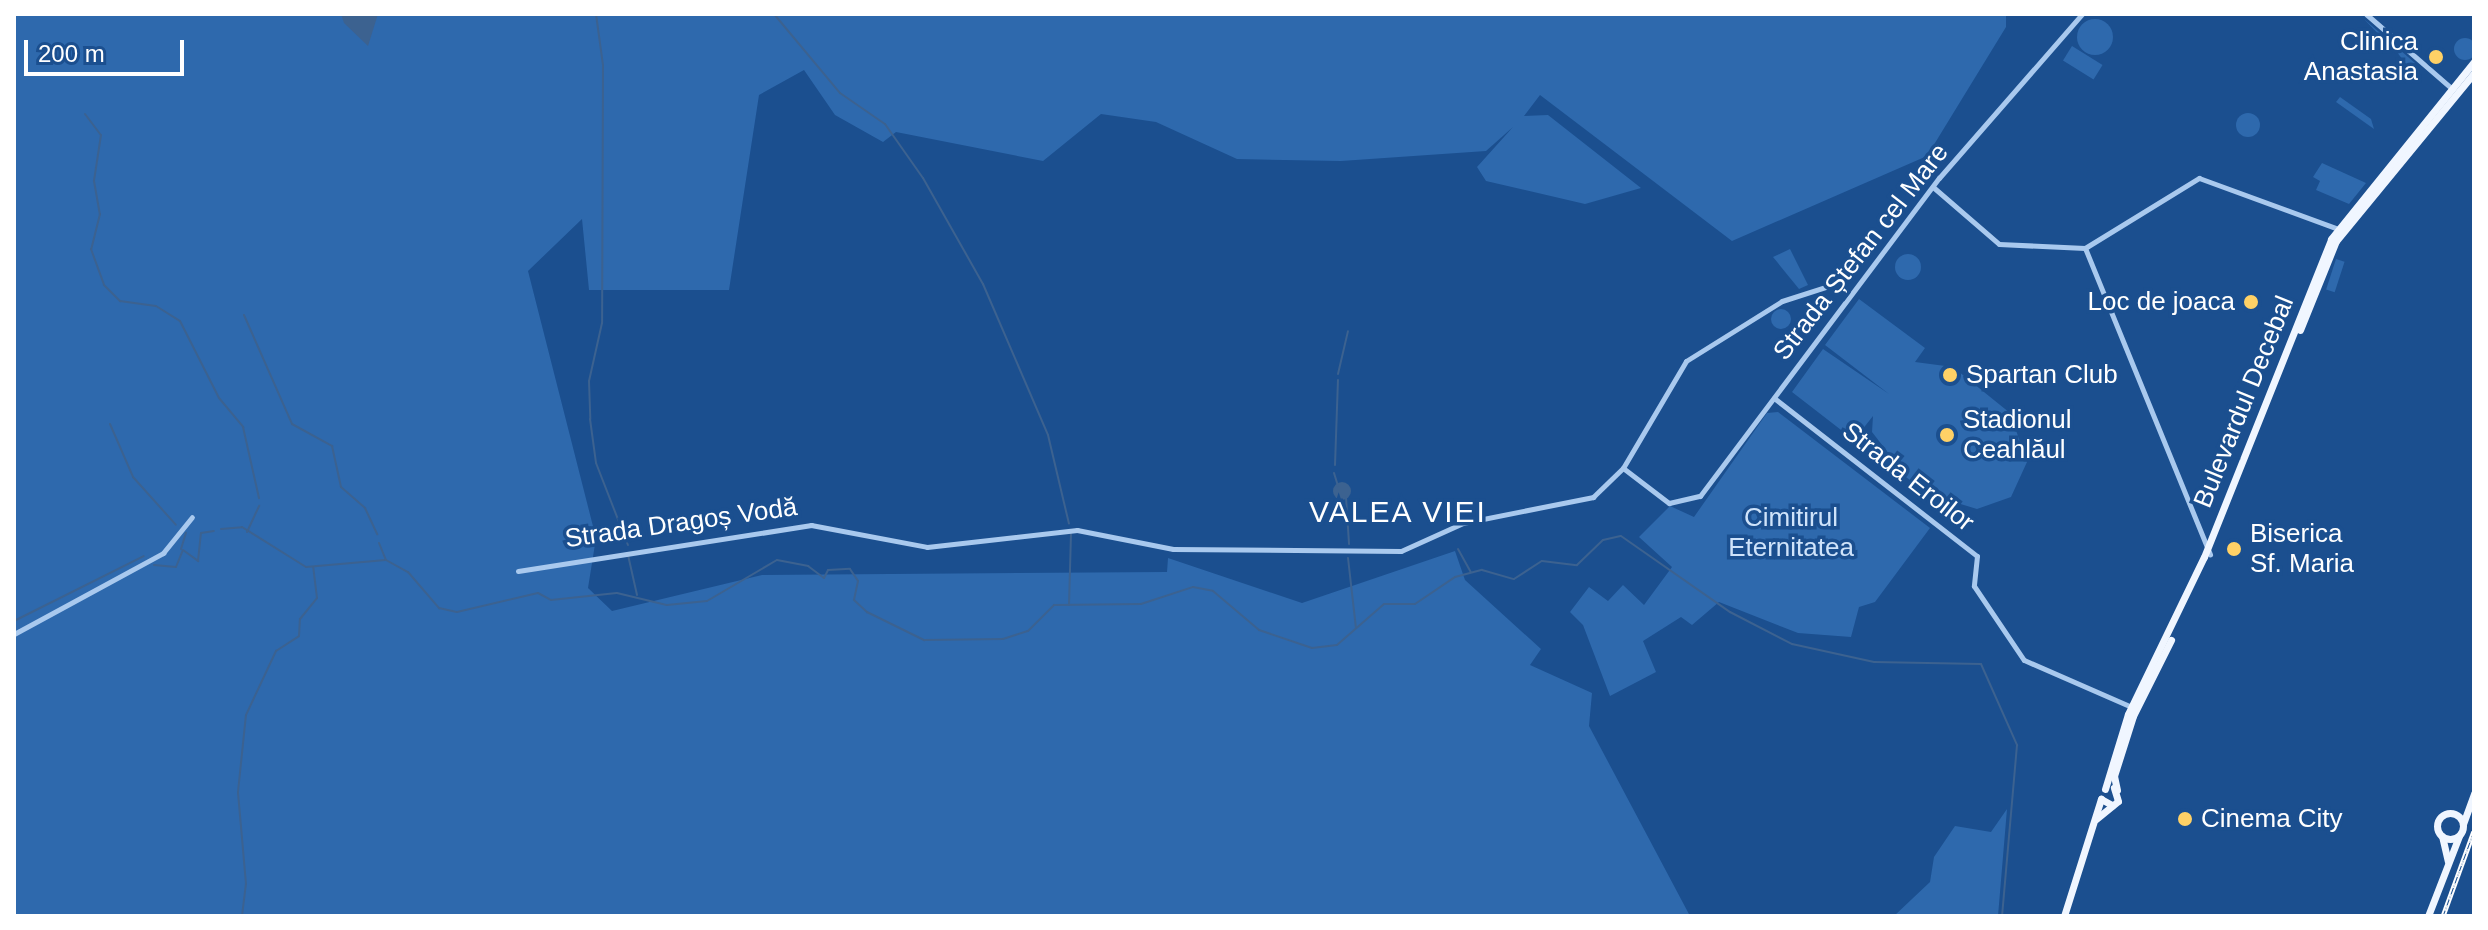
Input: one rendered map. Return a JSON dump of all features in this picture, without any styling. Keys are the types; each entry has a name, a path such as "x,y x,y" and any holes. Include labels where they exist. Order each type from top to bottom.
{"main road":[{"name":"Bulevardul Decebal","path":"2208,552 2338,229 2474,62"},
{"name":"Bulevardul Decebal","path":"2101,799 2133,708 2208,552 2336,241 2474,73"},
{"name":"Bulevardul Decebal","path":"2112,805 2117,790 2114,776 2133,708"},
{"path":"2105,789 2117,790"},
{"path":"2448,861 2438,824 2473,795"},
{"path":"2428,916 2473,795"},
{"path":"2064,916 2101,799 2112,805 2095,821"},
{"path":"2449,814 2463,824"},
{"path":"2442,836 2459,836"}],"street":[{"name":"Strada Ștefan cel Mare","path":"1623,468 1669,503 1700,496 1933,187 2082,14"},
{"path":"2366,14 2451,88"},
{"path":"1933,187 1999,244 2085,248 2201,178 2338,229"},
{"path":"2085,248 2175,478 2208,552"},
{"name":"Strada Dragoș Vodă","path":"518,571 811,525 927,547 1077,530 1173,549 1391,552 1463,523 1586,500 1623,468 1686,361 1782,301 1844,281"},
{"name":"Strada Eroilor","path":"1774,398 1977,556 1974,586 2024,660 2133,708"},
{"path":"14,634 163,553 192,517"}],"green space":[{"path":"14,14 2006,14 2006,27 1927,156 1732,241 1540,95 1524,116 1548,115 1641,188 1585,204 1486,181 1477,167 1513,127 1486,151 1341,161 1237,159 1156,122 1101,114 1043,161 896,132 883,142 835,115 804,70 759,95 729,290 589,290 582,219 528,271 596,538 588,588 612,611 762,575 1167,572 1168,558 1302,603 1455,551 1465,580 1541,649 1530,665 1592,693 1589,726 1690,916 14,916"},
{"path":"2095,19 2108,24 2113,37 2108,50 2095,55 2082,50 2077,37 2082,24"},
{"path":"2364,19 2415,63 2410,69 2393,47 2378,49 2368,41 2383,39"},
{"path":"2465,38 2473,41 2476,49 2473,57 2465,60 2457,57 2454,49 2457,41"},
{"path":"2072,46 2103,65 2094,79 2063,60"},
{"path":"2340,97 2371,119 2374,129 2336,102"},
{"path":"2248,113 2257,116 2260,125 2257,134 2248,137 2239,134 2236,125 2239,116"},
{"path":"2322,163 2366,183 2349,204 2316,190 2320,181 2313,177"},
{"path":"1790,249 1808,285 1799,289 1773,257"},
{"path":"1908,254 1917,258 1921,267 1917,276 1908,280 1899,276 1895,267 1899,258"},
{"path":"2336,259 2345,262 2335,292 2326,289"},
{"name":"Stadionul Ceahlăul","path":"1859,299 1925,348 1915,362 1953,367 2010,413 2027,462 2011,497 1977,509 1931,495 1889,465 1893,459 1872,432 1873,416 1854,440 1792,392 1823,349 1889,394 1825,345"},
{"path":"1781,309 1788,312 1791,319 1788,326 1781,329 1774,326 1771,319 1774,312"},
{"name":"Cimitirul Eternitatea","path":"1778,412 1930,528 1875,602 1859,607 1851,637 1798,633 1719,602 1692,625 1681,617 1643,641 1656,672 1610,696 1583,625 1570,612 1589,587 1608,601 1623,585 1644,605 1672,567 1639,537 1670,506 1694,517 1767,413"},
{"path":"2007,809 1998,916 1894,916 1930,882 1934,857 1955,826 1991,832"}],"shaded area":[{"path":"341,14 378,14 368,46 344,23"},
{"path":"1338,482 1346,482 1351,491 1349,498 1338,500 1333,495 1333,487"}],"waterway":[{"path":"596,14 603,65 602,323 589,381 590,419 596,463 628,545"},
{"path":"774,14 840,93 885,124 923,178 983,284 1048,435 1069,524"},
{"path":"85,114 101,135 94,181 100,214 91,249 104,285 120,301 156,306 180,321 219,398 243,427 259,498"},
{"path":"244,315 292,424 332,446 341,487 365,508 377,534"},
{"path":"1338,374 1348,331"},
{"path":"1335,465 1338,380"},
{"path":"110,424 133,477 176,525"},
{"path":"1334,473 1338,486"},
{"path":"1346,497 1349,544"},
{"path":"247,532 259,506"},
{"path":"221,529 242,527 306,567 386,560 408,572 439,608 457,612 538,593 551,600 617,593 667,605 707,601 777,560 808,566 824,578 828,570 850,569 858,581 854,600 867,612 924,640 1003,639 1028,631 1054,605 1141,604 1193,587 1213,591 1259,630 1312,648 1337,645 1384,604 1415,604 1455,577 1482,570 1514,579 1542,561 1577,565 1603,540 1621,536 1730,612 1792,644 1874,662 1981,664 2017,745 2002,916"},
{"path":"154,565 176,567 183,550 198,561 201,533 214,531"},
{"path":"181,549 186,533"},
{"path":"1069,605 1071,534"},
{"path":"379,543 386,560"},
{"path":"1458,549 1471,572"},
{"path":"628,555 637,595"},
{"path":"14,621 144,556"},
{"path":"1348,558 1356,628"},
{"path":"242,916 246,884 238,792 246,715 276,651 299,636 300,619 317,598 313,567"}],"railway":[{"path":"2443,916 2474,831"}],"place":[{"name":"Clinica Anastasia","path":"2436,57"},
{"name":"Loc de joaca","path":"2251,302"},
{"name":"Spartan Club","path":"1950,375"},
{"name":"Stadionul Ceahlăul","path":"1947,435"},
{"name":"Biserica Sf. Maria","path":"2234,549"},
{"name":"Cinema City","path":"2185,819"}],"district":[{"name":"VALEA VIEI","path":"1398,512"}]}
